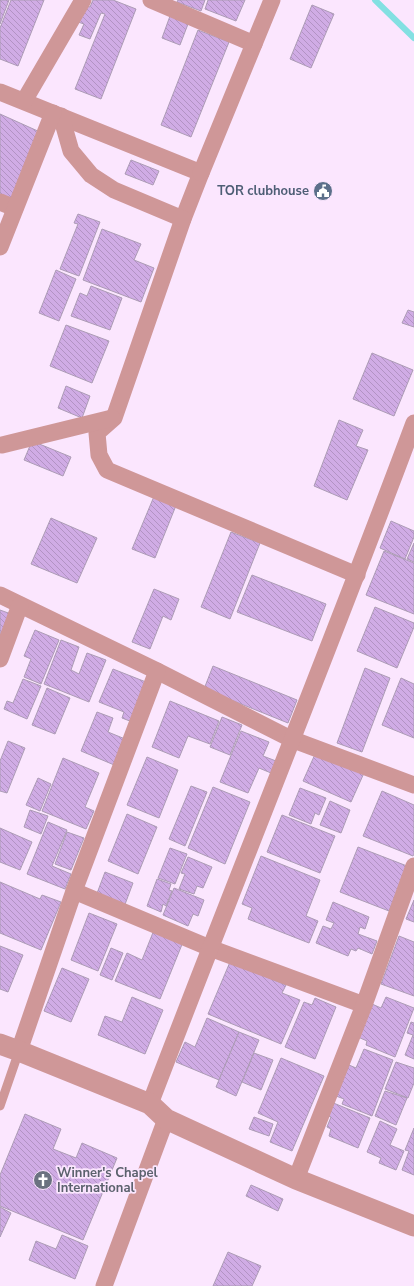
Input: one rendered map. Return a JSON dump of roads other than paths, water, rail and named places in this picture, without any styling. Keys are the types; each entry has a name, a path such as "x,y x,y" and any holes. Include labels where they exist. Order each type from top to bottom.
{"street":[{"path":"24,101 83,0"},
{"path":"151,0 254,44"},
{"path":"272,0 182,220 114,418 97,433 99,455 107,470 357,575"},
{"path":"0,92 201,173"},
{"path":"0,247 8,205 57,115"},
{"path":"57,115 71,151 91,175 114,190 182,220"},
{"path":"1,448 114,418"},
{"path":"150,1104 291,739 357,575 414,422"},
{"path":"0,595 291,739 414,785"},
{"path":"0,660 20,605"},
{"path":"19,1051 74,890 156,671"},
{"path":"296,1179 364,1005 414,866"},
{"path":"74,890 210,948 364,1005"},
{"path":"0,1044 150,1104 166,1119 296,1179 414,1226"},
{"path":"104,1286 166,1119"}],"lane":[{"path":"0,1106 19,1051"}],"waterway":[{"path":"375,0 414,38"}],"place":[{"name":"TOR clubhouse","path":"323,191"},
{"name":"Winner's Chapel International","path":"43,1180"}]}
